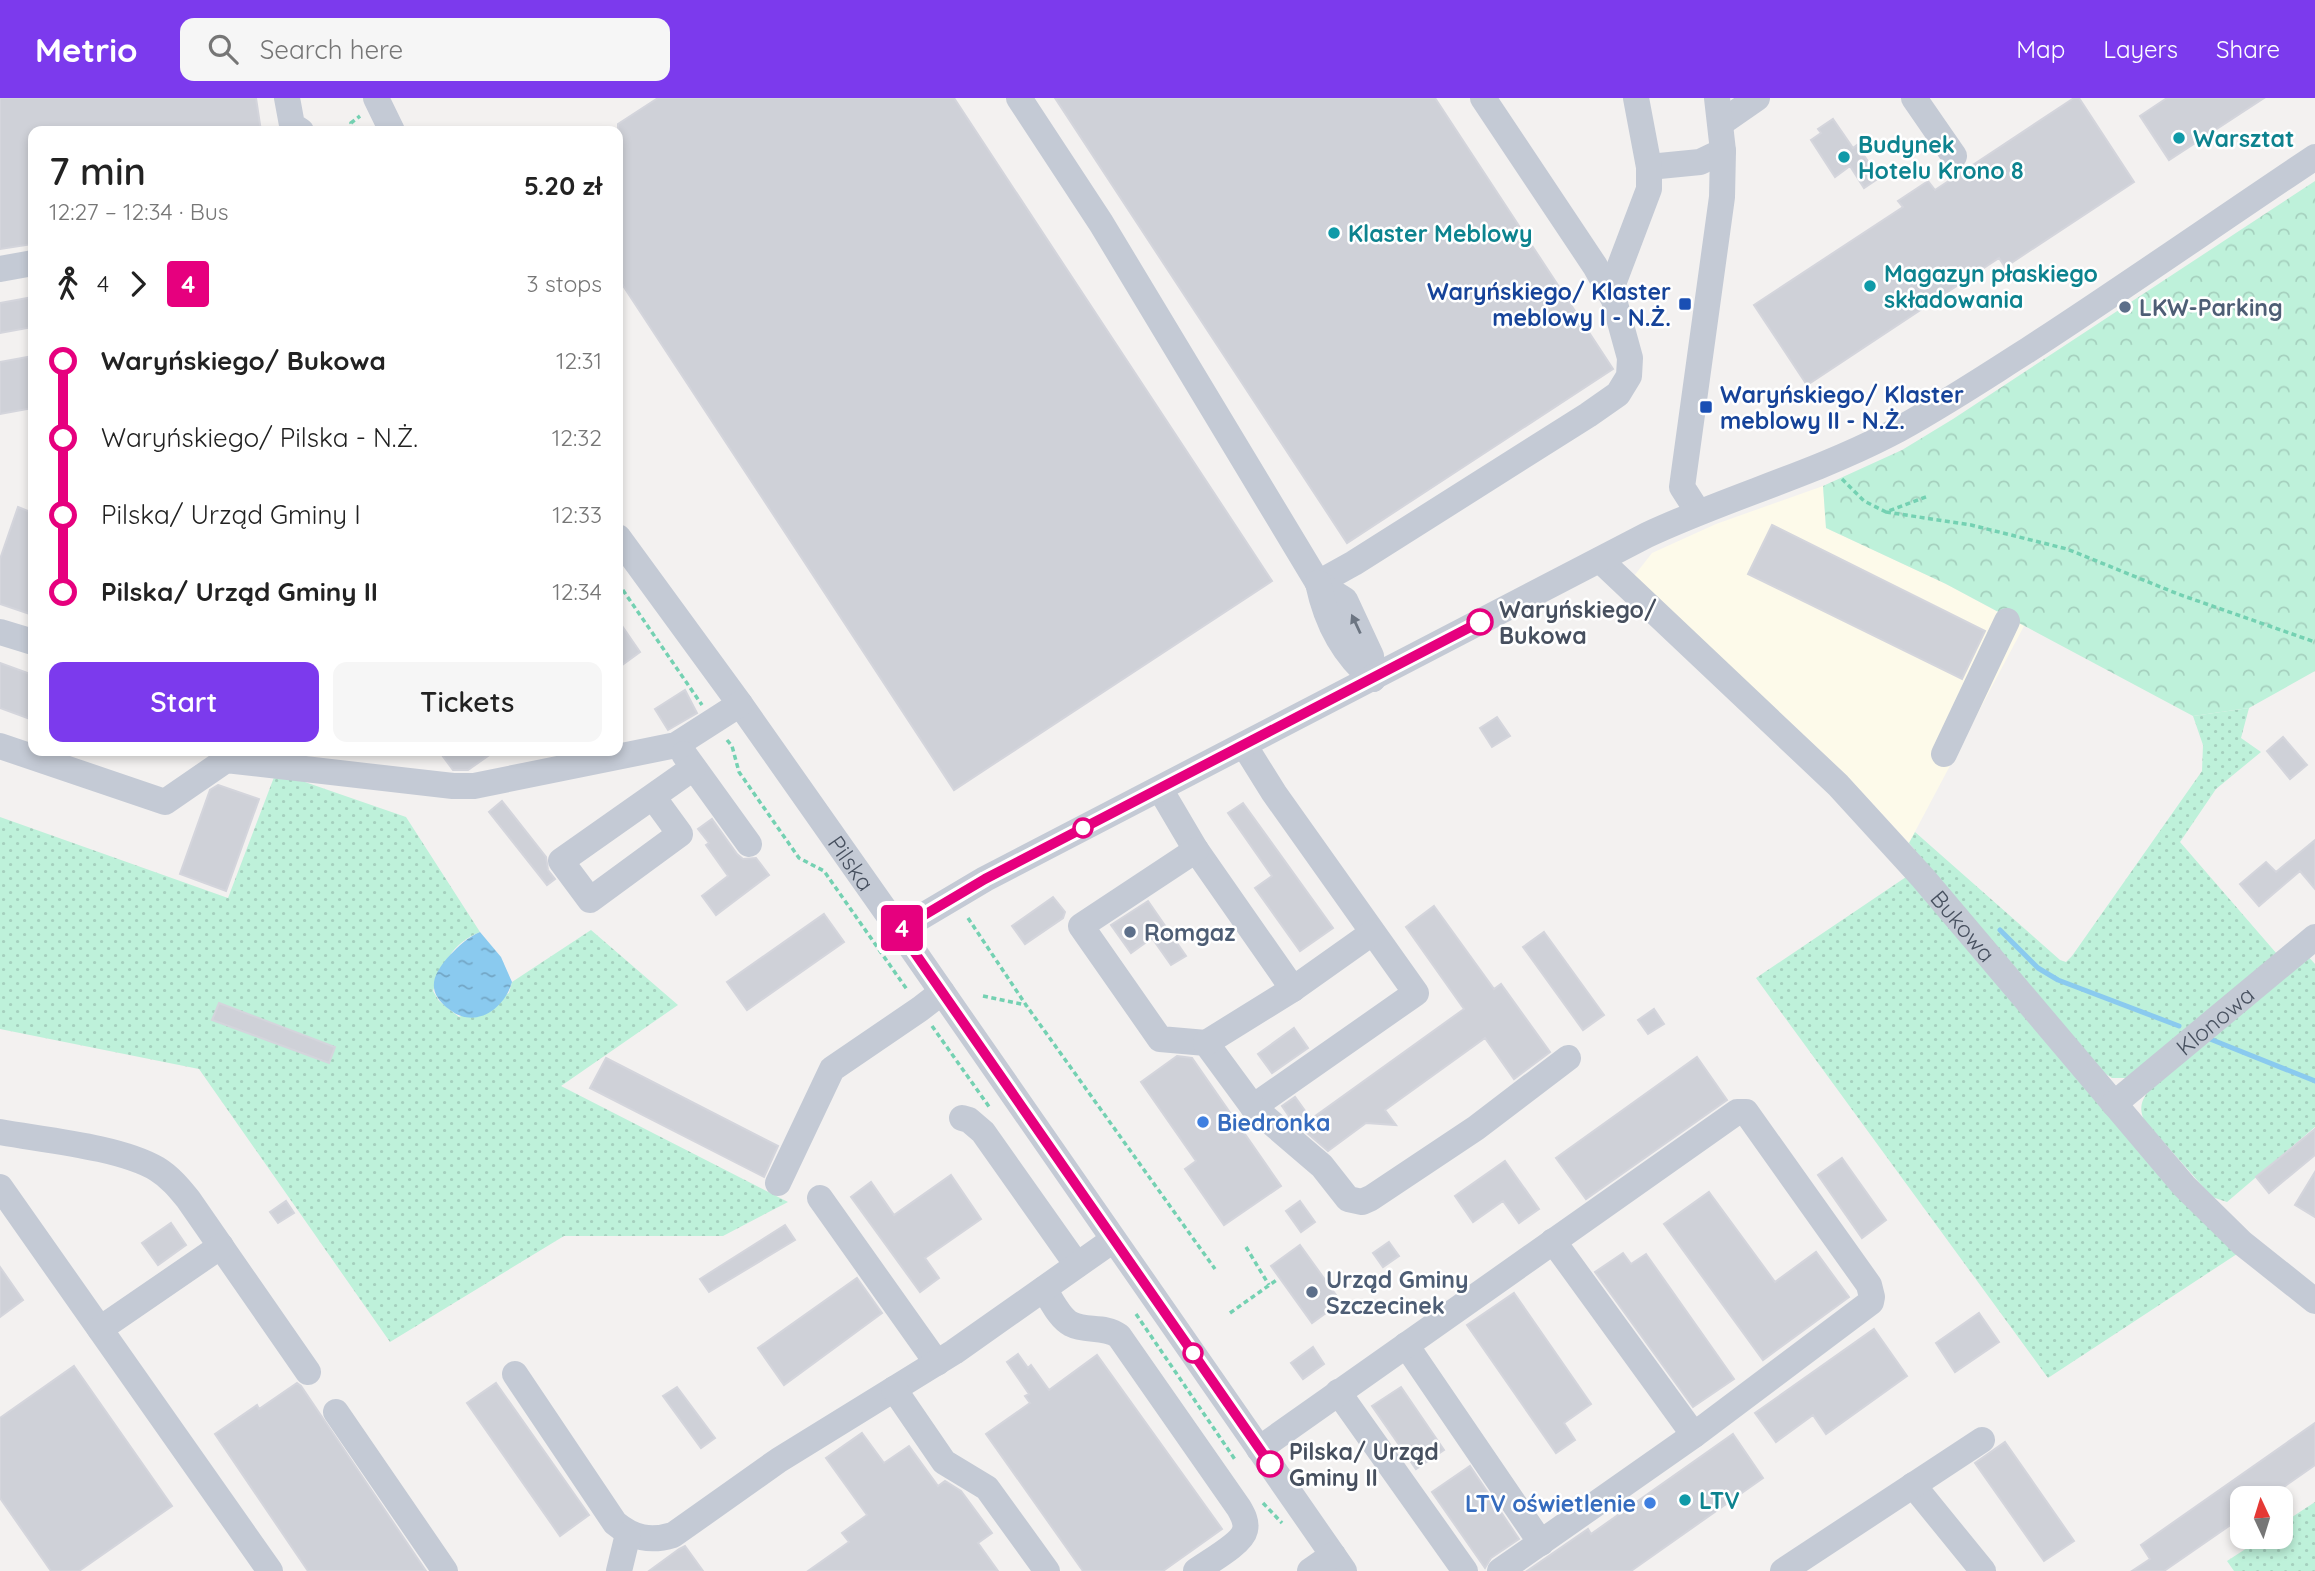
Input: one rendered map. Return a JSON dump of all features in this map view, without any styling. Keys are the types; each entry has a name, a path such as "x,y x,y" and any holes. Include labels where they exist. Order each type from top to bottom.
{"street":[{"path":"287,98 294,126"},
{"path":"1018,98 1101,223 1318,583 1345,600 1371,656 1373,679"},
{"path":"1318,583 1354,563 1618,394 1629,376 1630,358 1626,336 1610,292 1483,98"},
{"path":"1610,292 1649,189 1649,167 1636,98"},
{"path":"1698,512 1682,487 1719,223 1723,151 1719,110 1757,98"},
{"path":"1914,98 1954,156"},
{"path":"368,104 384,126"},
{"path":"1649,167 1700,162 1723,151"},
{"path":"899,930 985,879 1600,560 1698,512 1831,462 1889,435 1997,370 2315,157"},
{"path":"0,269 28,264"},
{"name":"Pilska","path":"623,544 899,930 1338,1563"},
{"name":"Bukowa","path":"1600,560 1847,794 1931,887 2114,1104 2213,1216 2242,1243 2315,1301"},
{"path":"1944,754 2007,621"},
{"path":"0,632 28,640"},
{"path":"623,756 677,745 740,704"},
{"path":"677,745 749,844"},
{"path":"1244,745 1274,793 1416,993 1253,1107"},
{"path":"0,746 28,756"},
{"path":"29,756 165,802 226,760 264,758 453,786 474,786 623,756"},
{"path":"653,796 693,768"},
{"path":"1160,789 1196,850 1293,989"},
{"path":"1196,850 1081,926 1160,1039 1206,1043 1293,989 1372,933"},
{"name":"Klonowa","path":"2114,1104 2315,937"},
{"path":"778,1183 832,1069 942,992"},
{"path":"1206,1043 1253,1107 1322,1166 1348,1199 1363,1202 1476,1128 1568,1058"},
{"path":"1259,1449 1737,1112 1743,1111 1748,1114 1869,1285 1872,1297 1867,1306 1694,1435 1500,1571"},
{"path":"962,1118 983,1132 1077,1265"},
{"path":"0,1132 119,1154 142,1161 160,1171 174,1182 308,1372"},
{"path":"0,1186 270,1571"},
{"path":"820,1198 937,1363"},
{"path":"515,1374 615,1523 628,1534 659,1540 673,1535 779,1460 937,1363 1113,1240"},
{"path":"1553,1241 1694,1435"},
{"path":"100,1329 220,1246"},
{"path":"1044,1289 1064,1319 1071,1324 1107,1329 1119,1336 1239,1508 1246,1528 1243,1536 1196,1571"},
{"path":"1406,1345 1541,1543"},
{"path":"894,1389 944,1462 987,1488 1047,1571"},
{"path":"1338,1392 1465,1571"},
{"path":"336,1412 445,1571"},
{"path":"1783,1571 1982,1440"},
{"path":"1913,1485 1983,1571"},
{"path":"618,1571 628,1534"},
{"path":"1310,1571 1338,1563"}],"path":[{"path":"352,126 351,123 360,118 368,104"},
{"path":"1831,462 1851,490 1864,501 1886,512 1971,525 2067,549 2178,594 2315,642"},
{"path":"1886,512 1928,496"},
{"path":"623,590 732,746 739,772 799,858 824,871 991,1109"},
{"path":"968,918 1026,1005 1215,1269"},
{"path":"983,996 1026,1005"},
{"path":"1246,1247 1269,1285"},
{"path":"1230,1313 1278,1279"},
{"path":"1133,1309 1239,1465"},
{"path":"1259,1497 1266,1508 1285,1526"}],"shaded area":[{"path":"1823,486 1826,528 1946,584 2024,626 1909,843 1847,776 1634,576 1652,553 1716,524"}],"green space":[{"path":"2315,181 2315,671 2249,708 2193,716 1946,584 1826,528 1823,486 1902,450 1953,419"},
{"path":"2249,708 2241,738 2261,752 2216,789 2180,842 2277,954 2126,1078 2112,1078 2103,1072 1909,843 1915,832 2060,960 2066,962 2202,771 2203,745 2193,716"},
{"path":"276,772 406,817 480,932 462,942 449,956 433,991 439,1001 459,1017 509,993 512,982 591,930 678,1005 561,1086 788,1202 723,1236 564,1236 390,1342 199,1069 0,1029 0,817 228,898"},
{"path":"1909,875 2240,1252 2048,1378 1756,978"},
{"path":"2306,954 2315,964 2315,1127 2227,1202 2212,1197 2144,1120 2141,1108 2143,1101 2149,1091"},
{"path":"2315,1502 2315,1571 2234,1571 2227,1561 2246,1549 2293,1549 2293,1516"}],"water":[{"path":"480,932 501,957 512,982 508,992 495,1008 487,1014 469,1018 450,1010 442,1003 434,990 434,984 435,977 450,955"}],"building":[{"path":"0,98 256,98 260,126 28,126 28,245 0,249"},
{"path":"658,98 954,98 1272,581 954,790 623,286 623,126 618,124"},
{"name":"Klaster Meblowy","path":"1055,98 1435,98 1613,369 1347,543"},
{"path":"2074,98 2079,98 2134,182 2005,267 1999,258 1807,385 1754,305 1903,207 1898,201 1928,181 1935,190"},
{"name":"Warsztat","path":"2167,98 2264,98 2169,160 2140,116"},
{"name":"Budynek Hotelu Krono 8","path":"1833,119 1853,148 1857,145 1879,178 1864,188 1850,166 1835,177 1811,140 1821,133 1818,129"},
{"path":"28,298 28,328 0,333 0,303"},
{"path":"28,357 28,409 0,414 0,362"},
{"path":"18,507 28,511 28,613 0,604 0,559"},
{"path":"1772,525 1985,631 1962,679 1748,574"},
{"path":"623,627 640,652 623,664"},
{"path":"0,663 28,673 28,718 0,708"},
{"path":"685,690 697,713 668,730 655,709"},
{"path":"1497,717 1510,736 1492,747 1480,728"},
{"path":"2283,737 2307,765 2290,779 2267,751"},
{"path":"443,756 488,756 468,770 453,770"},
{"path":"218,785 259,799 226,891 180,874 210,790"},
{"path":"502,801 546,857 548,870 555,879 547,885 489,812"},
{"path":"1243,803 1333,928 1300,951 1255,888 1272,876 1228,813"},
{"path":"712,819 737,854 743,859 756,858 769,875 716,915 702,896 728,876 698,829"},
{"path":"2315,840 2315,889 2300,871 2259,906 2240,884 2266,862 2276,872"},
{"path":"1053,897 1065,912 1063,918 1025,944 1012,926"},
{"path":"1148,901 1186,956 1171,965 1152,938 1131,953 1111,925"},
{"path":"1434,906 1494,989 1501,984 1550,1052 1514,1079 1485,1038 1385,1110 1396,1125 1366,1123 1328,1151 1291,1119 1282,1106 1295,1097 1311,1119 1464,1009 1406,927"},
{"path":"824,914 844,942 747,1010 727,982"},
{"path":"1544,932 1604,1015 1583,1030 1523,947"},
{"path":"219,1003 335,1047 329,1063 212,1020"},
{"path":"1654,1009 1664,1024 1648,1034 1638,1020"},
{"path":"1294,1028 1308,1048 1272,1073 1258,1054"},
{"name":"Biedronka","path":"1177,1056 1192,1058 1281,1186 1224,1225 1185,1169 1196,1161 1141,1082"},
{"path":"1697,1057 1727,1100 1586,1199 1556,1158"},
{"path":"606,1058 778,1146 764,1177 590,1088"},
{"path":"2315,1129 2315,1155 2269,1193 2256,1177"},
{"path":"1842,1158 1886,1220 1862,1238 1818,1175"},
{"path":"1505,1161 1539,1209 1519,1223 1503,1201 1473,1222 1455,1196"},
{"path":"2315,1172 2315,1217 2295,1205"},
{"path":"951,1175 981,1219 925,1258 939,1278 920,1292 851,1197 871,1182 894,1215"},
{"path":"1709,1192 1775,1282 1816,1252 1849,1297 1763,1360 1664,1224"},
{"path":"286,1201 294,1213 278,1223 270,1212"},
{"path":"1300,1201 1315,1222 1301,1232 1286,1211"},
{"path":"171,1223 186,1245 158,1265 142,1243"},
{"path":"785,1225 795,1240 709,1292 700,1279"},
{"path":"1389,1242 1399,1256 1383,1267 1373,1253"},
{"name":"Urząd Gminy Szczecinek","path":"1300,1245 1341,1302 1312,1323 1271,1266"},
{"path":"1623,1253 1631,1264 1646,1254 1734,1379 1693,1407 1595,1272"},
{"path":"0,1267 23,1300 0,1317"},
{"path":"857,1278 882,1313 784,1385 758,1348"},
{"path":"1514,1293 1591,1404 1564,1423 1575,1440 1556,1453 1467,1325"},
{"path":"1979,1313 1999,1342 1955,1372 1936,1343"},
{"path":"1874,1329 1907,1376 1826,1434 1813,1415 1776,1442 1755,1413"},
{"path":"1313,1347 1324,1364 1303,1379 1291,1363"},
{"path":"1018,1354 1028,1368 1031,1365 1049,1390 1097,1355 1222,1529 1163,1571 1083,1571 986,1434 1030,1403 1025,1396 1029,1394 1007,1362"},
{"path":"74,1366 172,1506 79,1571 51,1571 0,1498 0,1418"},
{"path":"297,1383 426,1571 308,1571 215,1434 257,1405 259,1409"},
{"path":"496,1383 589,1515 560,1536 467,1403"},
{"path":"677,1387 715,1438 701,1448 663,1396"},
{"path":"1401,1387 1444,1450 1416,1469 1372,1406"},
{"path":"2315,1423 2315,1465 2285,1486 2230,1486 2230,1525 2164,1571 2132,1571 2150,1559 2141,1545"},
{"path":"862,1433 884,1463 909,1446 938,1486 945,1481 961,1491 992,1533 978,1543 998,1571 808,1571 849,1542 842,1533 867,1515 826,1458"},
{"name":"LTV","path":"1733,1434 1763,1478 1631,1571 1527,1571 1588,1529 1591,1534"},
{"path":"2005,1442 2074,1541 2044,1561 1975,1463"},
{"path":"1470,1466 1519,1539 1491,1558 1485,1568 1432,1492"},
{"path":"685,1546 703,1571 649,1571 679,1549"}],"waterway":[{"path":"2000,930 2038,968 2058,980 2179,1026"},
{"path":"2210,1039 2315,1081"}],"bus line":[{"name":"4","path":"1270,1464 899,930 985,879 1480,622"}],"place":[{"name":"Warsztat","path":"2179,138"},
{"name":"Budynek Hotelu Krono 8","path":"1844,157"},
{"name":"Klaster Meblowy","path":"1334,233"},
{"name":"Magazyn płaskiego składowania","path":"1870,286"},
{"name":"Waryńskiego/ Klaster meblowy I - N.Ż.","path":"1685,304"},
{"name":"LKW-Parking","path":"2125,307"},
{"name":"Waryńskiego/ Klaster meblowy II - N.Ż.","path":"1706,407"},
{"name":"Waryńskiego/ Bukowa","path":"1480,622"},
{"name":"Romgaz","path":"1130,932"},
{"name":"Biedronka","path":"1203,1122"},
{"name":"Urząd Gminy Szczecinek","path":"1312,1292"},
{"name":"Pilska/ Urząd Gminy II","path":"1270,1464"},
{"name":"LTV","path":"1685,1500"},
{"name":"LTV oświetlenie","path":"1650,1503"}]}
